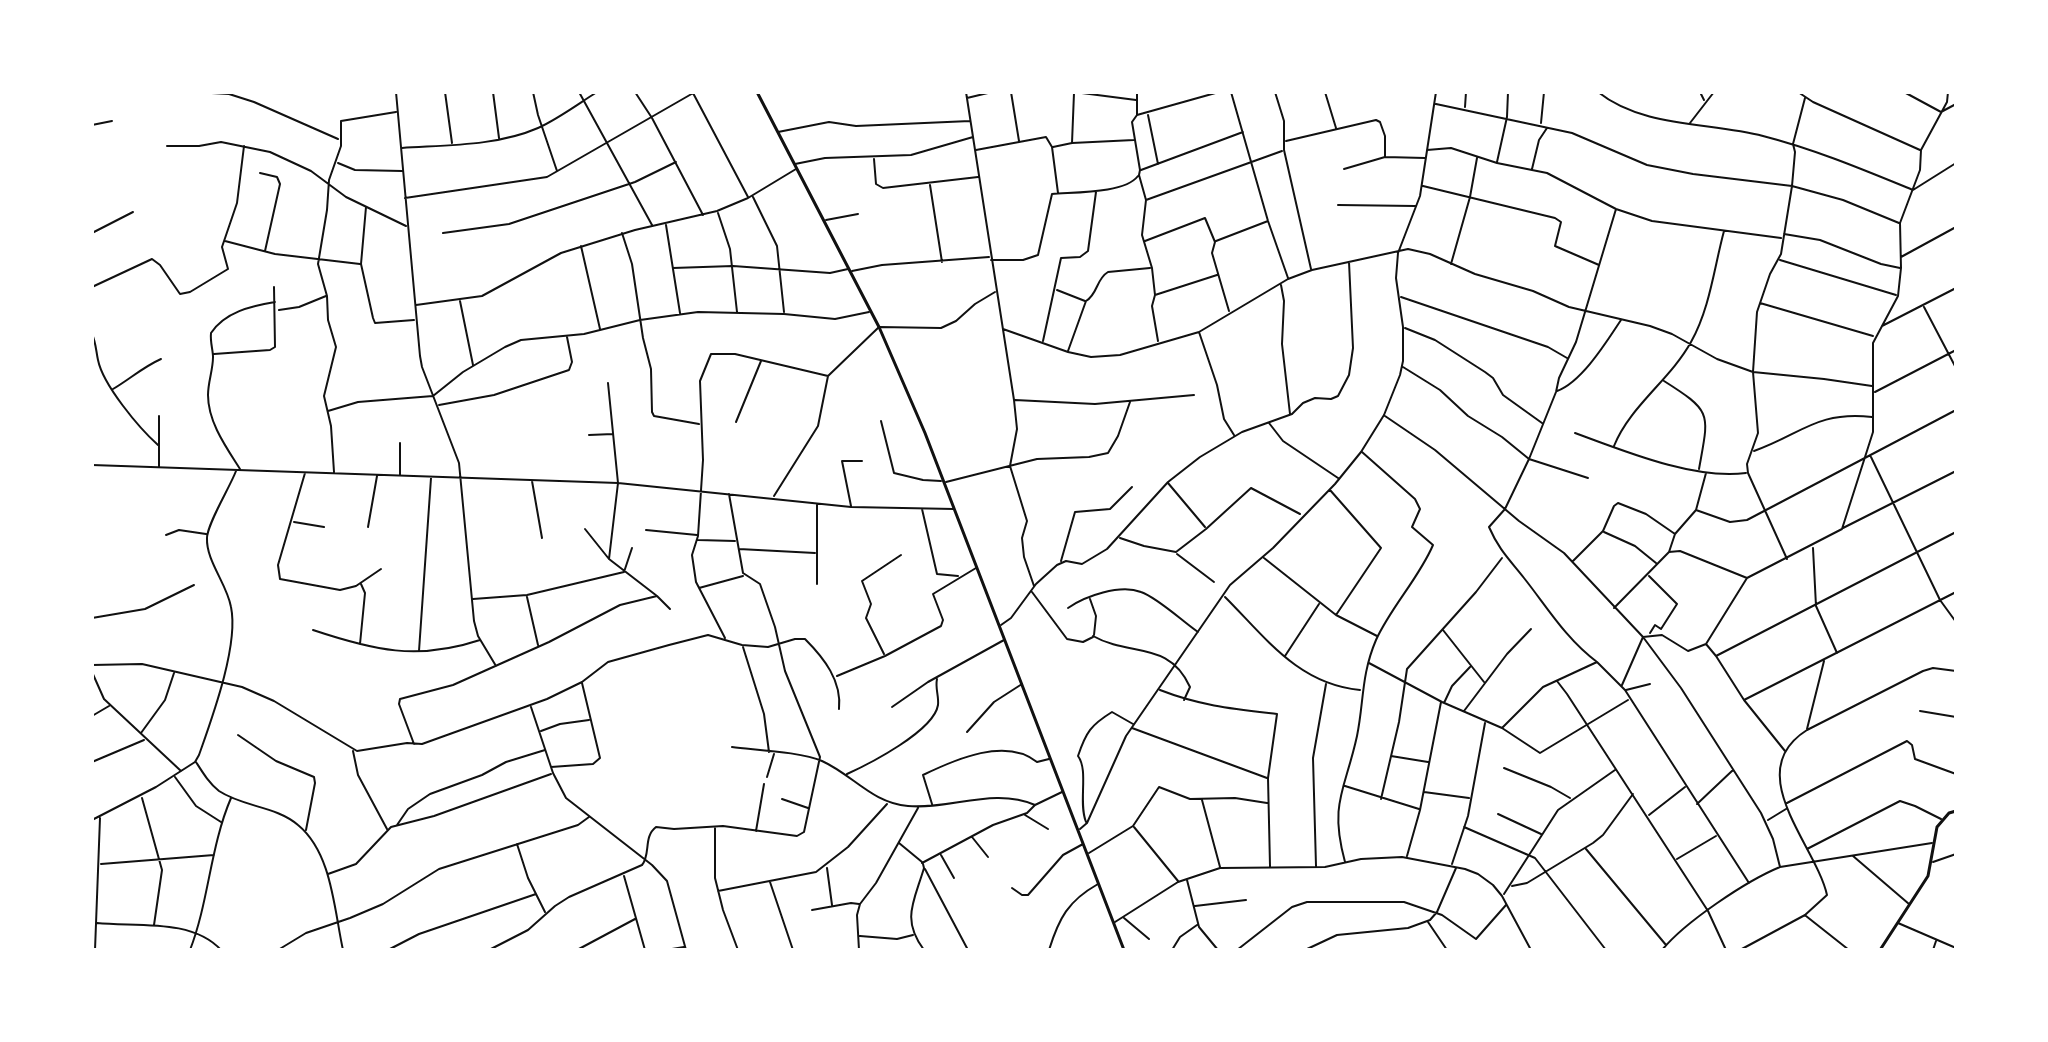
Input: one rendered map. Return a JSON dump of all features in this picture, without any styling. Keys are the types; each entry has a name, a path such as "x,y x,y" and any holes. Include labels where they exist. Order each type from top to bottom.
{"street":[{"path":"194,92 229,94 254,102 339,139"},
{"path":"396,92 415,320 422,367 457,453 476,629 496,666"},
{"path":"445,92 452,144"},
{"path":"493,92 499,138"},
{"path":"533,92 558,172"},
{"path":"579,92 652,226"},
{"path":"401,148 499,138 542,126 597,92"},
{"path":"635,92 652,118 703,216"},
{"path":"405,198 536,180 558,172 694,92 750,197 772,231 781,270 784,314"},
{"path":"757,92 879,327 956,509 1124,950"},
{"path":"900,92 923,92"},
{"path":"966,92 1014,400 1017,429 1010,466 1027,524 1022,538 1024,557 1034,587"},
{"path":"967,98 992,92"},
{"path":"1011,92 1020,142"},
{"path":"1072,143 1074,92 1137,101"},
{"path":"673,268 733,266 830,273 874,266 1023,260 1038,255 1050,196 1097,191 1134,182 1139,175 1132,122 1137,115 1137,92"},
{"path":"1137,115 1219,92"},
{"path":"1231,92 1288,279"},
{"path":"1275,92 1284,121 1284,150 1312,270"},
{"path":"1325,92 1337,129"},
{"path":"1079,829 1087,823 1133,726 1223,595 1237,577 1263,557 1340,479 1384,415 1402,366 1403,327 1396,278 1399,249 1421,186 1436,92"},
{"path":"1464,109 1466,92"},
{"path":"1497,163 1507,117 1508,92"},
{"path":"1540,125 1544,92"},
{"path":"1598,92 1634,110 1793,144 1913,190"},
{"path":"1700,92 1704,101"},
{"path":"1690,124 1704,101 1714,92"},
{"path":"1798,92 1805,98 1921,150"},
{"path":"1904,92 1941,112"},
{"path":"1842,529 1873,432 1874,336 1898,296 1900,223 1920,170 1921,150 1947,102 1948,92"},
{"path":"1787,559 1764,512 1747,464 1758,433 1753,372 1754,337 1760,303 1779,259 1792,186 1793,144 1805,98"},
{"path":"1435,103 1548,126 1592,139 1647,165 1792,186 1843,200 1900,223"},
{"path":"1941,112 1956,104"},
{"path":"334,473 331,426 324,396 336,347 330,331 327,296 318,258 329,185 341,146 342,120 398,111"},
{"path":"1148,114 1159,165"},
{"path":"1285,141 1376,120 1380,122 1385,136 1385,157"},
{"path":"92,125 112,121"},
{"path":"778,132 829,122 856,126 971,121"},
{"path":"1532,169 1539,140 1548,126"},
{"path":"1140,170 1243,132"},
{"path":"416,305 489,292 561,253 622,233 717,211 750,197 796,166 825,158 911,155 974,137"},
{"path":"976,150 1046,137 1052,147 1058,194"},
{"path":"1052,147 1135,140"},
{"path":"167,146 221,142 283,156 366,207 407,227"},
{"path":"92,287 152,259 160,265 175,290 184,294 228,269 222,249 237,203 244,146"},
{"path":"1426,150 1451,148 1497,163 1532,169 1567,183 1616,209 1665,223 1820,240 1871,261 1901,268"},
{"path":"1146,200 1284,150"},
{"path":"873,157 879,187 979,177"},
{"path":"1344,169 1385,157 1425,158"},
{"path":"1451,265 1478,157"},
{"path":"337,162 342,167 355,170 403,171"},
{"path":"443,233 509,224 631,184 676,162"},
{"path":"1913,190 1956,163"},
{"path":"260,173 280,180 264,252"},
{"path":"1139,175 1146,200 1142,226 1152,268 1155,295 1152,306 1158,343"},
{"path":"930,184 942,262"},
{"path":"1421,186 1560,220 1555,246 1600,265"},
{"path":"1043,342 1061,258 1080,257 1088,251 1097,191"},
{"path":"1338,205 1416,206"},
{"path":"366,207 361,264 375,323 415,320"},
{"path":"1616,209 1587,311 1556,392 1505,509 1489,527 1504,557 1572,641 1631,698 1749,883"},
{"path":"717,211 733,266 737,314"},
{"path":"92,233 133,212"},
{"path":"825,220 858,214"},
{"path":"1144,242 1202,218 1215,242 1212,253 1229,312"},
{"path":"1215,242 1268,221"},
{"path":"666,225 680,314"},
{"path":"1901,257 1956,227"},
{"path":"1614,446 1629,421 1690,344 1707,302 1724,230"},
{"path":"622,233 632,264 651,369 651,408 654,416 700,425"},
{"path":"225,241 264,252 361,264"},
{"path":"581,246 600,330"},
{"path":"1003,329 1068,352 1106,357 1136,352 1199,332 1288,279 1312,270 1399,249 1418,250 1451,265 1587,311 1672,334 1717,359 1753,372 1873,387"},
{"path":"1779,259 1898,296"},
{"path":"1061,562 1082,564 1107,549 1168,482 1234,436 1290,415 1303,403 1315,398 1335,398 1345,385 1353,348 1349,262"},
{"path":"1068,352 1086,301 1093,297 1100,278 1108,272 1152,268"},
{"path":"1155,295 1218,275"},
{"path":"1281,283 1284,308 1282,344 1290,415"},
{"path":"214,354 270,350 275,347 274,287"},
{"path":"1881,326 1956,288"},
{"path":"1055,290 1086,301"},
{"path":"879,327 949,326 996,291"},
{"path":"276,310 299,307 327,296"},
{"path":"1399,296 1548,347 1568,359"},
{"path":"460,299 473,366"},
{"path":"238,470 218,433 209,407 208,392 214,354 211,333 220,323 241,310 275,302"},
{"path":"1760,303 1874,336"},
{"path":"1924,306 1956,368"},
{"path":"328,411 372,400 433,396 473,366 513,342 566,336 680,314 784,314 835,319 870,311"},
{"path":"1556,392 1565,388 1591,362 1622,319"},
{"path":"773,497 818,426 828,376 879,327"},
{"path":"1403,327 1435,340 1485,372 1493,378 1503,395 1543,424"},
{"path":"1199,332 1217,385 1224,419 1234,436"},
{"path":"92,334 98,359 113,389 132,418 158,445"},
{"path":"437,405 494,395 569,370 572,362 566,336"},
{"path":"1874,392 1956,350"},
{"path":"725,639 699,588 692,555 698,538 701,490 703,445 700,381 709,356 715,353 735,354 828,376"},
{"path":"113,389 138,374 146,365 161,359"},
{"path":"736,422 762,360"},
{"path":"1402,366 1440,390 1468,416 1502,437 1529,459 1588,478"},
{"path":"1663,380 1693,400 1706,416 1699,470"},
{"path":"608,383 618,483 609,559"},
{"path":"1014,400 1072,404 1194,395"},
{"path":"881,421 894,473 944,482 1051,457 1089,457 1108,453 1118,436 1130,402"},
{"path":"1696,510 1739,523 1956,410"},
{"path":"1384,415 1435,450 1505,509 1553,543 1643,637 1681,688 1766,821 1780,867"},
{"path":"1752,452 1824,418 1838,415 1873,417"},
{"path":"159,416 159,467"},
{"path":"1268,422 1283,441 1340,479"},
{"path":"1575,433 1653,460 1706,471 1748,473"},
{"path":"589,435 614,434"},
{"path":"400,443 400,476"},
{"path":"1346,863 1337,819 1342,785 1356,739 1361,690 1368,663 1378,637 1433,545 1412,527 1420,509 1415,499 1361,452"},
{"path":"1870,456 1940,600 1956,622"},
{"path":"851,507 842,461 862,461"},
{"path":"92,465 618,483 851,507 956,509"},
{"path":"92,820 141,796 195,762 222,681 231,638 232,611 210,554 207,534 238,470"},
{"path":"1614,608 1669,552 1675,534 1696,510 1706,471"},
{"path":"1649,634 1662,635 1686,651 1706,644 1747,578 1956,471"},
{"path":"305,472 293,522 278,565 280,579 340,590 360,583 381,569"},
{"path":"368,527 377,475"},
{"path":"419,651 431,477"},
{"path":"532,480 542,538"},
{"path":"1168,482 1206,529"},
{"path":"1000,625 1011,618 1034,587 1061,562 1075,512 1110,509 1132,487"},
{"path":"1176,552 1251,488 1302,516"},
{"path":"1330,490 1381,548 1336,615"},
{"path":"729,493 744,576"},
{"path":"1572,562 1603,531 1618,503 1646,514 1675,534"},
{"path":"817,504 817,584"},
{"path":"922,509 935,570 939,576 959,576"},
{"path":"293,522 324,527"},
{"path":"585,529 609,559 670,609"},
{"path":"166,535 185,530 207,534"},
{"path":"646,530 726,543 736,541"},
{"path":"1603,531 1635,546 1657,564"},
{"path":"1716,656 1956,532"},
{"path":"1119,537 1176,552 1214,582"},
{"path":"1812,546 1816,606 1837,654"},
{"path":"624,572 632,548"},
{"path":"739,549 816,552"},
{"path":"1669,552 1680,551 1747,578"},
{"path":"885,656 867,623 866,616 871,604 862,581 901,555"},
{"path":"1263,557 1336,615 1378,637"},
{"path":"1381,799 1399,722 1404,680 1411,662 1504,557"},
{"path":"835,677 885,656 943,623 933,596 977,567"},
{"path":"471,599 527,595 624,572"},
{"path":"1622,686 1643,637 1655,625 1661,629 1677,604 1647,574"},
{"path":"646,860 647,841 654,828 715,826 800,835 804,832 820,760 798,708 758,580 744,576 699,588"},
{"path":"359,645 365,593 360,583"},
{"path":"92,618 145,609 194,585"},
{"path":"1068,608 1105,592 1140,591 1199,633"},
{"path":"1031,592 1067,639 1083,642 1093,636"},
{"path":"1744,700 1956,592"},
{"path":"527,595 539,647"},
{"path":"1223,595 1284,658 1326,684 1361,690"},
{"path":"414,744 399,704 400,699 453,685 539,647 620,605 657,596"},
{"path":"1089,597 1096,616 1093,636"},
{"path":"1284,658 1320,603"},
{"path":"1442,629 1484,682"},
{"path":"1463,712 1484,682 1531,629"},
{"path":"313,630 359,645 396,652 481,640"},
{"path":"92,665 132,663 251,690 352,750 363,752 422,744 530,706 582,682 612,661 708,635 742,645 777,645 805,639 835,677 839,709"},
{"path":"1093,636 1113,646 1150,651 1176,663 1190,687 1184,700"},
{"path":"892,707 928,682 1005,640"},
{"path":"1706,644 1744,700 1786,752"},
{"path":"742,645 764,714 769,752"},
{"path":"1807,730 1825,661"},
{"path":"1502,728 1538,690 1597,662"},
{"path":"1368,663 1463,712 1502,728 1540,753 1631,698"},
{"path":"1407,857 1443,702 1452,686 1471,667"},
{"path":"1740,950 1805,915 1827,895 1787,809 1780,778 1786,752 1797,737 1923,671 1933,668 1956,671"},
{"path":"92,672 110,705 181,771"},
{"path":"140,734 165,700 174,672"},
{"path":"845,775 895,749 928,721 937,708 937,679"},
{"path":"1556,680 1708,911 1726,950"},
{"path":"551,767 593,764 599,760 582,682"},
{"path":"967,732 994,702 1023,684"},
{"path":"1316,868 1313,758 1326,684"},
{"path":"1625,690 1650,684"},
{"path":"1159,690 1184,700 1243,712 1277,714 1268,778 1270,867"},
{"path":"92,716 110,705"},
{"path":"530,706 553,773 566,798 646,860 667,881 686,948 666,950"},
{"path":"1920,711 1956,717"},
{"path":"1087,823 1083,812 1083,763 1078,756 1093,724 1112,712 1133,726 1268,778"},
{"path":"539,732 560,724 591,720"},
{"path":"1451,865 1464,827 1485,722"},
{"path":"238,735 272,759 314,777 305,832"},
{"path":"92,762 145,739"},
{"path":"1786,804 1907,741 1912,745 1915,759 1956,774"},
{"path":"732,747 820,760 888,803 933,806 973,799 1021,801 1035,805"},
{"path":"933,806 924,774 968,757 1001,749 1029,756 1037,762 1051,759"},
{"path":"352,750 358,775 387,830"},
{"path":"396,826 408,809 430,794 482,775 506,762 546,750"},
{"path":"767,777 775,753"},
{"path":"1391,756 1429,762"},
{"path":"195,762 211,783 231,797 286,817 305,832 321,856 327,874 343,950"},
{"path":"1504,768 1551,787 1571,799"},
{"path":"1502,896 1558,810 1616,769"},
{"path":"1697,804 1734,769"},
{"path":"327,874 359,862 387,830 553,773"},
{"path":"174,776 196,806 221,822"},
{"path":"756,832 764,784"},
{"path":"1342,785 1420,810"},
{"path":"1647,817 1686,786"},
{"path":"1088,854 1133,826 1159,787 1182,797 1235,798 1268,803"},
{"path":"922,863 971,836 1024,815 1035,805 1063,791"},
{"path":"1423,792 1470,799"},
{"path":"1511,886 1523,885 1603,835 1633,794"},
{"path":"141,796 163,874 154,925"},
{"path":"190,950 221,822 231,797"},
{"path":"782,799 809,808"},
{"path":"1202,799 1220,868"},
{"path":"1806,850 1900,801 1942,820"},
{"path":"1880,950 1925,884 1932,862 1933,843 1942,820 1955,811 1956,801"},
{"path":"718,891 808,874 826,866 888,803"},
{"path":"859,950 857,915 860,904 876,883 918,806"},
{"path":"1766,821 1787,809"},
{"path":"1498,814 1542,835"},
{"path":"1024,815 1048,829"},
{"path":"95,950 100,817"},
{"path":"278,950 297,936 390,900 439,869 578,825 589,817"},
{"path":"715,826 714,864 718,891 738,950"},
{"path":"1133,826 1178,882"},
{"path":"1464,827 1530,855 1546,870 1606,950"},
{"path":"1675,860 1717,835"},
{"path":"971,836 988,857"},
{"path":"898,842 922,863 968,950"},
{"path":"517,843 546,915"},
{"path":"1012,888 1022,895 1028,895 1063,855 1084,843"},
{"path":"1662,950 1708,911 1749,883 1780,867 1933,843"},
{"path":"1585,848 1666,945"},
{"path":"940,854 954,878"},
{"path":"1932,862 1956,854"},
{"path":"100,864 214,855"},
{"path":"1852,856 1909,904"},
{"path":"1114,922 1178,882 1220,868 1316,868 1383,857 1407,857 1451,865 1478,874 1493,885 1531,950"},
{"path":"489,950 528,930 575,894 623,875 646,860"},
{"path":"826,866 832,906"},
{"path":"1305,950 1337,935 1408,928 1427,921 1437,912 1457,867"},
{"path":"924,868 911,914 913,935 924,950"},
{"path":"92,875 98,875"},
{"path":"623,875 645,950"},
{"path":"1187,879 1198,924 1218,950"},
{"path":"770,881 793,950"},
{"path":"1049,950 1063,913 1085,891 1099,883"},
{"path":"388,950 419,934 536,894"},
{"path":"1193,906 1246,900"},
{"path":"1237,950 1292,907 1307,902 1404,902 1437,912 1476,939 1506,904"},
{"path":"812,910 860,904"},
{"path":"1805,915 1849,950"},
{"path":"1123,917 1149,939"},
{"path":"577,950 636,918"},
{"path":"1427,921 1447,950"},
{"path":"1897,922 1956,948"},
{"path":"96,923 154,925 196,935 221,950"},
{"path":"1172,950 1180,937 1198,924"},
{"path":"859,935 900,939 913,935"},
{"path":"1933,950 1936,940"}]}
